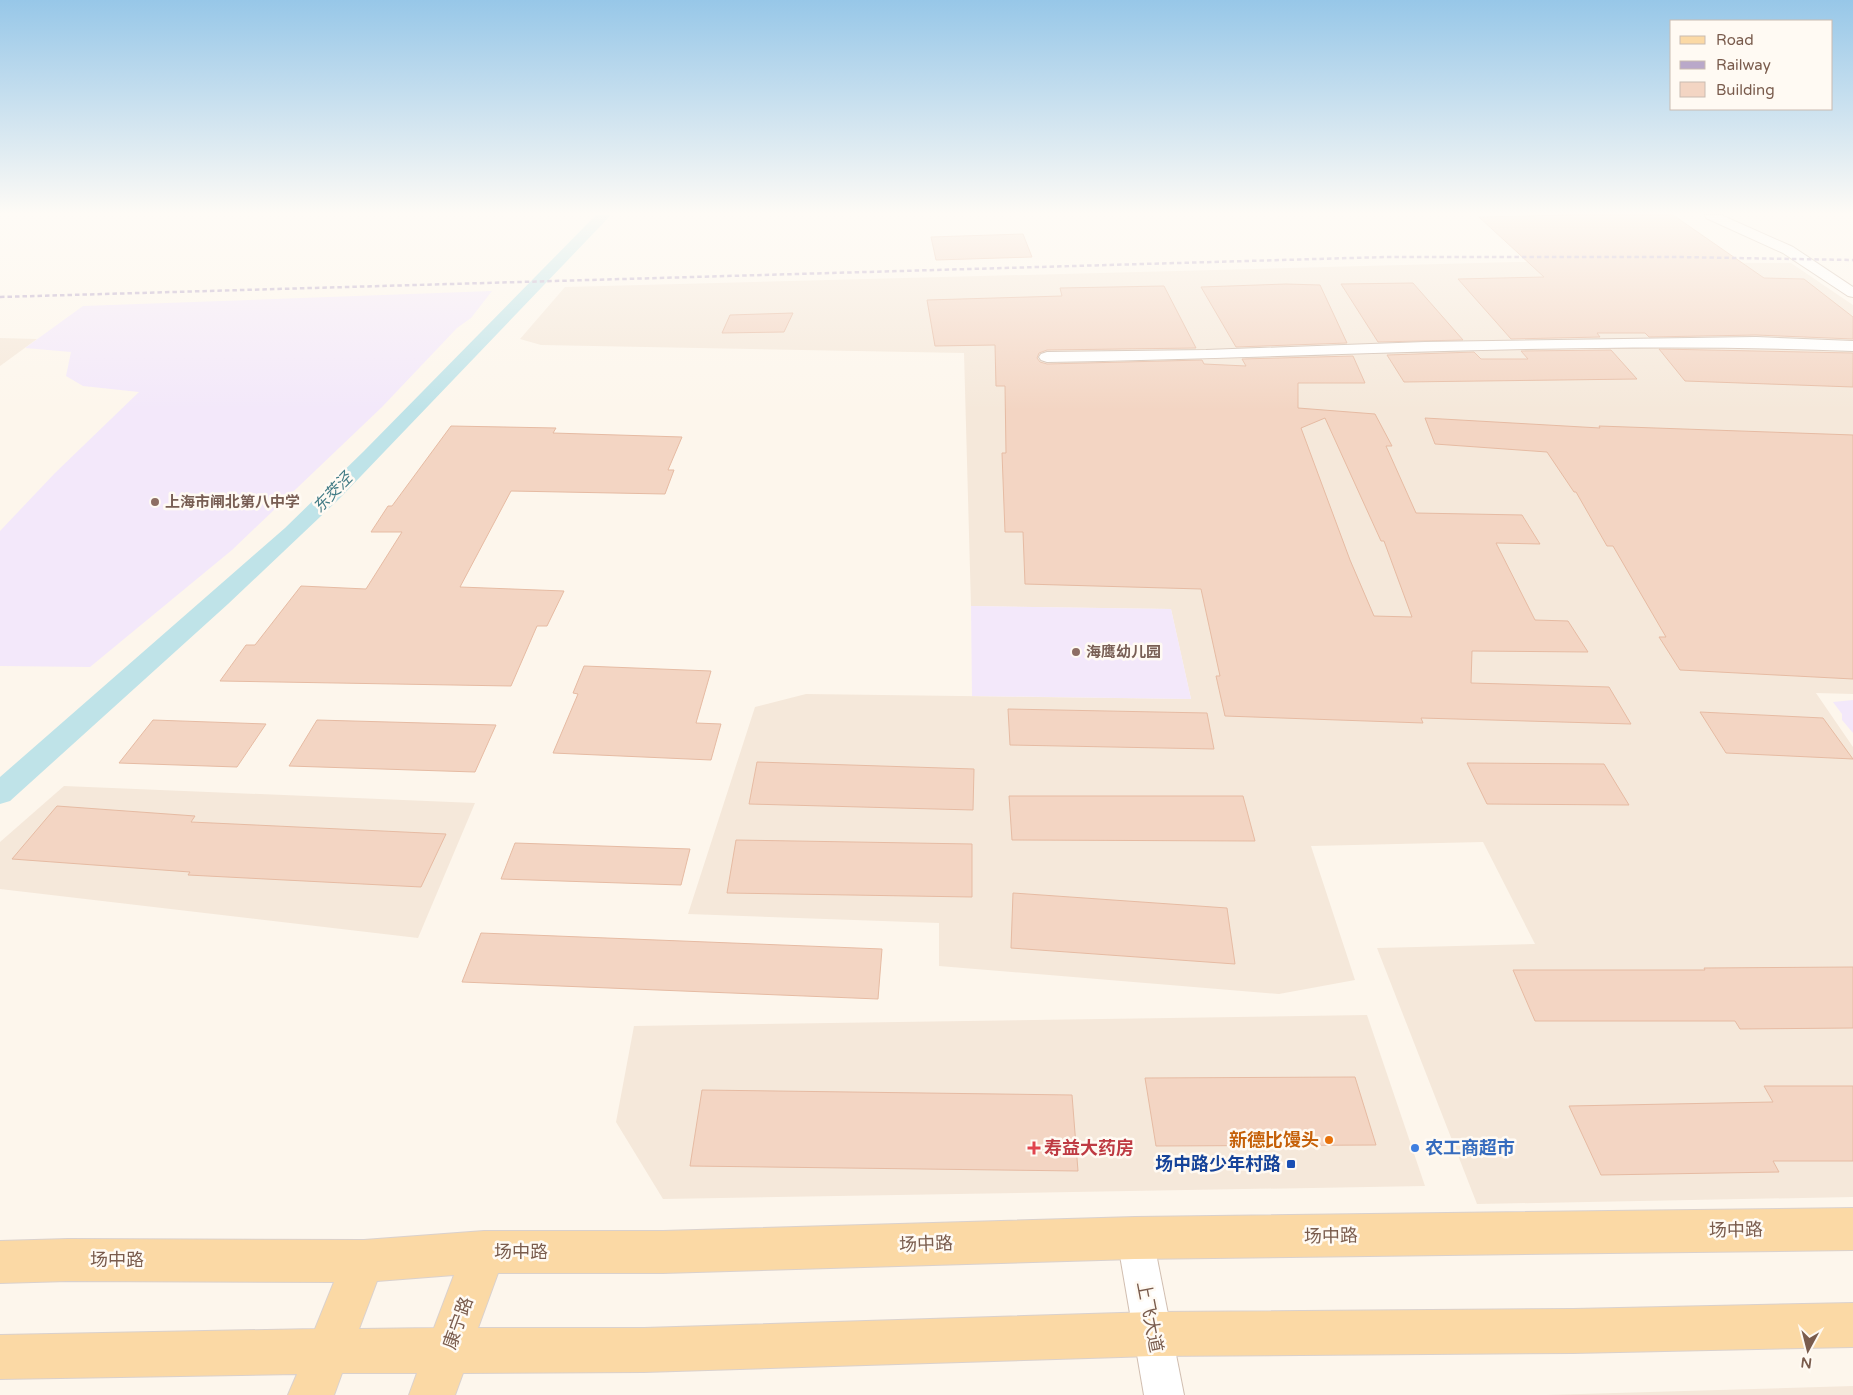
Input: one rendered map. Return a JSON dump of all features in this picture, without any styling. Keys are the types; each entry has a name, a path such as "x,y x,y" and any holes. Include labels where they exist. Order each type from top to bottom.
{"main road":[{"name":"场中路","path":"0,1262 68,1260 364,1261 484,1252 663,1252 1135,1238 1853,1229"},
{"name":"康宁路","path":"432,1395 484,1252"},
{"path":"311,1395 364,1261"},
{"path":"0,1357 328,1351 644,1350 1153,1334 1563,1331 1853,1326"}],"street":[{"path":"1833,280 1853,294"},
{"path":"1048,357 1206,355 1425,347 1756,342 1853,346"},
{"name":"上飞大道","path":"1135,1238 1164,1395"}],"shaded area":[{"path":"827,280 1816,280 1853,305 1853,694 1816,693 1853,747 1853,1197 1477,1204 1377,948 1535,944 1483,842 1311,846 1355,980 1279,994 939,966 939,923 688,914 755,707 806,694 1191,699 1171,609 971,606 964,353 541,345 520,339 565,287"},
{"name":"上海市闸北第八中学","path":"492,291 471,318 457,328 382,407 232,550 90,667 0,666 0,531 55,473 139,392 83,386 66,376 71,352 25,348 83,306"},
{"path":"0,338 37,339 0,366"},
{"name":"海鹰幼儿园","path":"971,606 1171,609 1191,699 972,696"},
{"path":"1853,700 1853,733 1842,720 1842,714 1833,702"},
{"path":"64,786 475,803 418,938 0,889 0,842"},
{"path":"1367,1015 1425,1186 663,1199 616,1122 634,1026"},
{"path":"1853,1386 1853,1395 1546,1395"}],"building":[{"path":"1459,280 1805,280 1853,317 1853,339 1756,335 1649,337 1645,333 1597,333 1600,337 1511,339"},
{"path":"1413,283 1463,340 1378,342 1341,284"},
{"path":"1286,284 1320,285 1347,343 1236,347 1201,287"},
{"path":"1164,286 1196,348 1047,350 1039,353 1037,358 1040,362 1047,364 1202,360 1204,364 1246,366 1242,359 1353,356 1365,383 1298,383 1298,408 1375,414 1392,446 1386,446 1416,513 1522,515 1540,544 1496,543 1535,620 1568,621 1588,652 1472,651 1471,683 1609,687 1631,724 1421,718 1423,723 1225,716 1216,676 1220,676 1201,589 1025,584 1023,532 1005,532 1002,453 1006,453 1005,386 996,386 995,345 935,346 927,300 1062,296 1060,288","holes":["1325,418 1381,541 1384,541 1412,617 1374,616 1350,560 1301,428"]},
{"path":"793,313 784,332 722,333 730,315"},
{"path":"1659,349 1853,353 1853,387 1685,381"},
{"path":"1611,350 1637,379 1404,382 1387,355 1474,352 1481,359 1528,359 1521,351"},
{"path":"1425,418 1600,428 1599,426 1853,435 1853,679 1680,670 1659,637 1666,637 1613,546 1607,546 1576,492 1574,492 1547,452 1435,444"},
{"path":"451,426 556,428 553,433 682,437 668,470 674,470 665,494 511,491 460,587 564,591 547,626 537,626 511,686 220,681 246,645 255,645 301,586 366,589 402,532 371,532 388,506 392,506"},
{"path":"584,666 711,671 696,723 721,724 711,760 553,753 578,694 573,693"},
{"path":"1008,709 1207,713 1214,749 1010,745"},
{"path":"1700,712 1823,718 1853,759 1726,753"},
{"path":"153,720 266,724 237,767 119,763"},
{"path":"317,720 496,725 475,772 289,766"},
{"path":"757,762 974,769 973,810 749,804"},
{"path":"1467,763 1604,764 1629,805 1487,804"},
{"path":"1009,796 1243,796 1255,841 1012,840"},
{"path":"57,806 195,816 191,822 446,834 421,887 188,875 190,872 12,859"},
{"path":"736,840 972,844 972,897 727,893"},
{"path":"515,843 690,849 681,885 501,879"},
{"path":"1013,893 1227,908 1235,964 1011,948"},
{"path":"481,933 882,949 878,999 462,982"},
{"path":"1853,967 1853,1028 1740,1029 1735,1021 1535,1021 1513,970 1705,970 1704,968"},
{"path":"1355,1077 1376,1145 1156,1146 1145,1078"},
{"path":"1764,1086 1853,1086 1853,1161 1773,1161 1779,1172 1601,1175 1569,1106 1773,1102"},
{"path":"702,1090 1072,1095 1078,1171 690,1166"}],"waterway":[{"name":"东茭泾","path":"0,793 220,599 332,495 539,280"}],"railway":[{"path":"0,297 585,280"}],"place":[{"name":"上海市闸北第八中学","path":"155,502"},
{"name":"海鹰幼儿园","path":"1076,652"},
{"name":"新德比馒头","path":"1329,1140"},
{"name":"寿益大药房","path":"1034,1148"},
{"name":"农工商超市","path":"1415,1148"},
{"name":"场中路少年村路","path":"1291,1164"}]}
